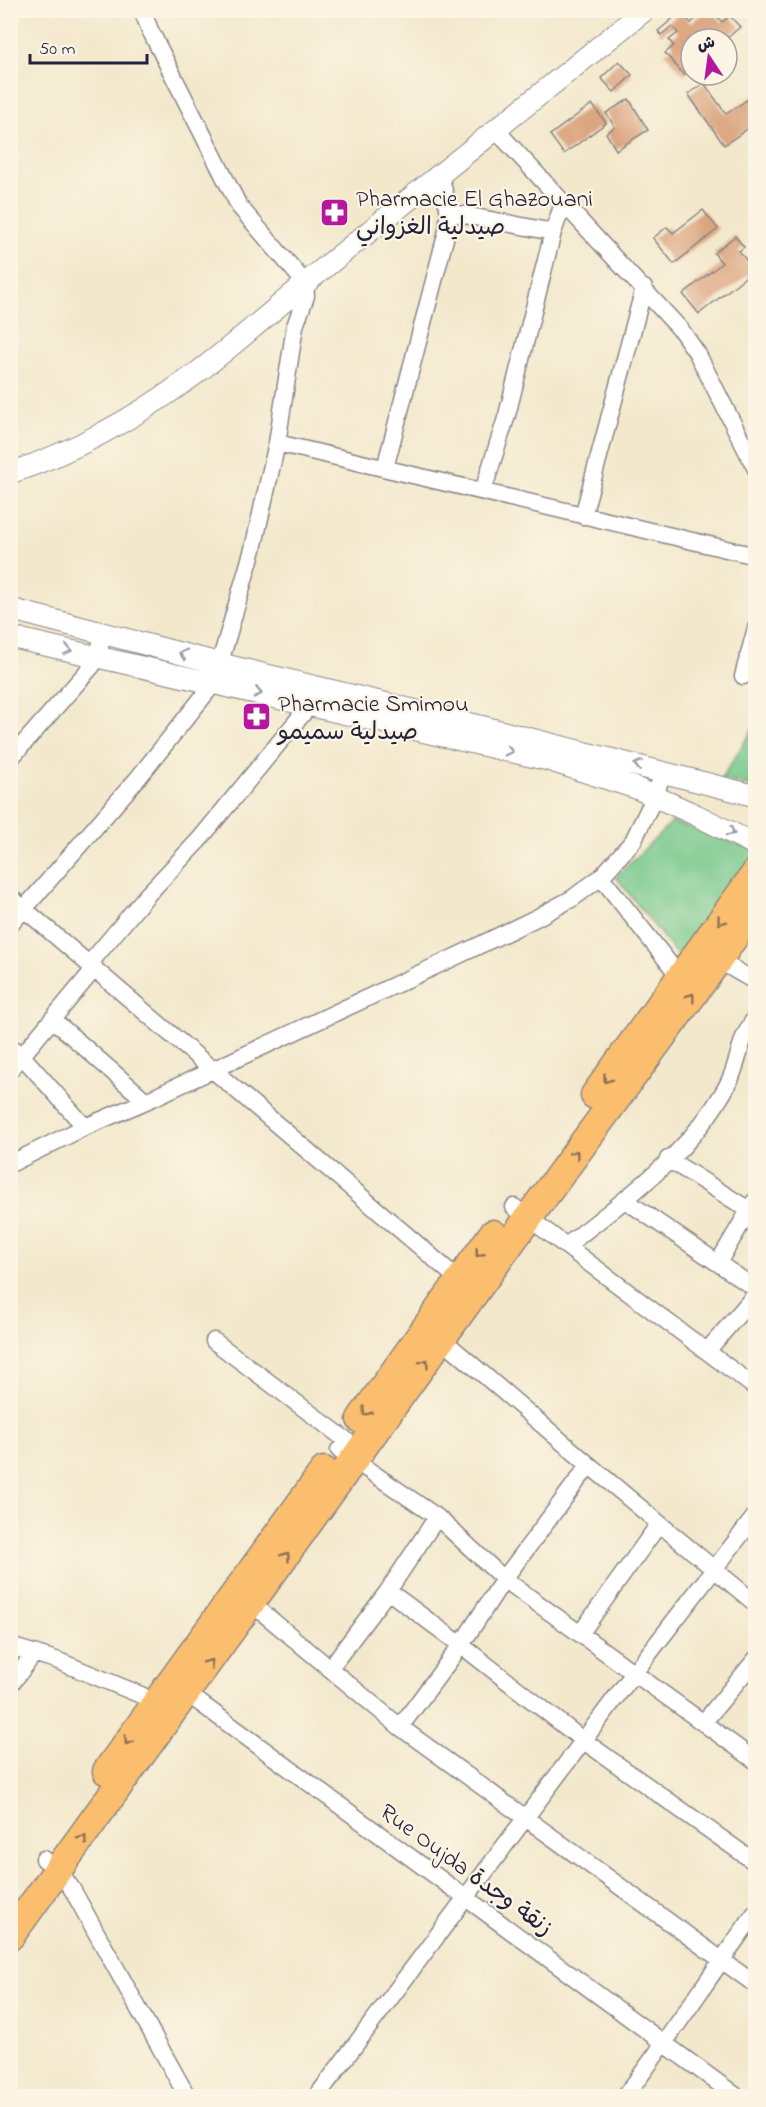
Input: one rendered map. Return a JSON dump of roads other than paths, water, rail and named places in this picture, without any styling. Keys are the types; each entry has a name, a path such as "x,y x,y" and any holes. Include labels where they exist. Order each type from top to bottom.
{"highway":[{"path":"10,1936 51,1865 244,1597 346,1450 521,1212 680,977 756,873"},
{"path":"521,1212 718,960 756,905"},
{"path":"346,1450 442,1339 467,1287"},
{"path":"10,1905 51,1865"}],"street":[{"path":"10,926 138,778 218,674 253,549 277,442 295,326 306,296 304,283 239,206 186,103 142,10"},
{"path":"10,473 65,451 150,405 228,348 304,283 645,10"},
{"path":"496,130 563,204 665,310 698,353 756,469"},
{"path":"385,468 440,261 449,212 440,174"},
{"path":"483,491 507,415 553,232 563,204"},
{"path":"449,212 553,232"},
{"path":"583,516 644,288"},
{"path":"277,442 756,556"},
{"path":"10,609 105,634 218,674"},
{"path":"743,676 756,628"},
{"path":"10,759 92,666 105,634"},
{"path":"10,637 97,656 218,674 477,735 663,772 756,796"},
{"path":"10,1070 17,1052 52,1018 147,895 199,840 313,696"},
{"path":"477,735 617,781 696,814 756,845"},
{"path":"10,1164 536,918 573,898 602,877 633,842 655,796 663,772"},
{"path":"696,814 706,783"},
{"path":"602,877 680,977"},
{"path":"10,897 467,1287"},
{"path":"718,960 756,982"},
{"path":"566,1246 625,1200 668,1160 705,1120 750,1042 756,1016"},
{"path":"52,1018 146,1101"},
{"path":"17,1052 85,1127"},
{"path":"668,1160 752,1205 718,1263"},
{"path":"625,1200 756,1288"},
{"path":"521,1212 756,1388"},
{"path":"707,1351 756,1294"},
{"path":"442,1339 756,1604"},
{"path":"214,1341 346,1450 437,1517 504,1579 756,1761"},
{"path":"400,1727 461,1645 504,1579 589,1465"},
{"path":"317,2097 634,1673 756,1515"},
{"path":"330,1668 388,1591 437,1517"},
{"path":"580,1634 659,1524"},
{"path":"388,1591 584,1741 756,1863"},
{"path":"244,1597 400,1727 756,1985"},
{"name":"Rue Oujda زنقة وجدة","path":"10,1646 56,1660 134,1692 171,1698 467,1897 736,2097"},
{"path":"10,1685 34,1654"},
{"path":"703,1723 756,1659"},
{"path":"51,1865 78,1898 187,2097"},
{"path":"626,2097 666,2044 721,1959 756,1912"}],"place":[{"name":"Pharmacie El Ghazouani صيدلية الغزواني","path":"335,212"},
{"name":"Pharmacie Smimou صيدلية سميمو","path":"257,717"}]}
